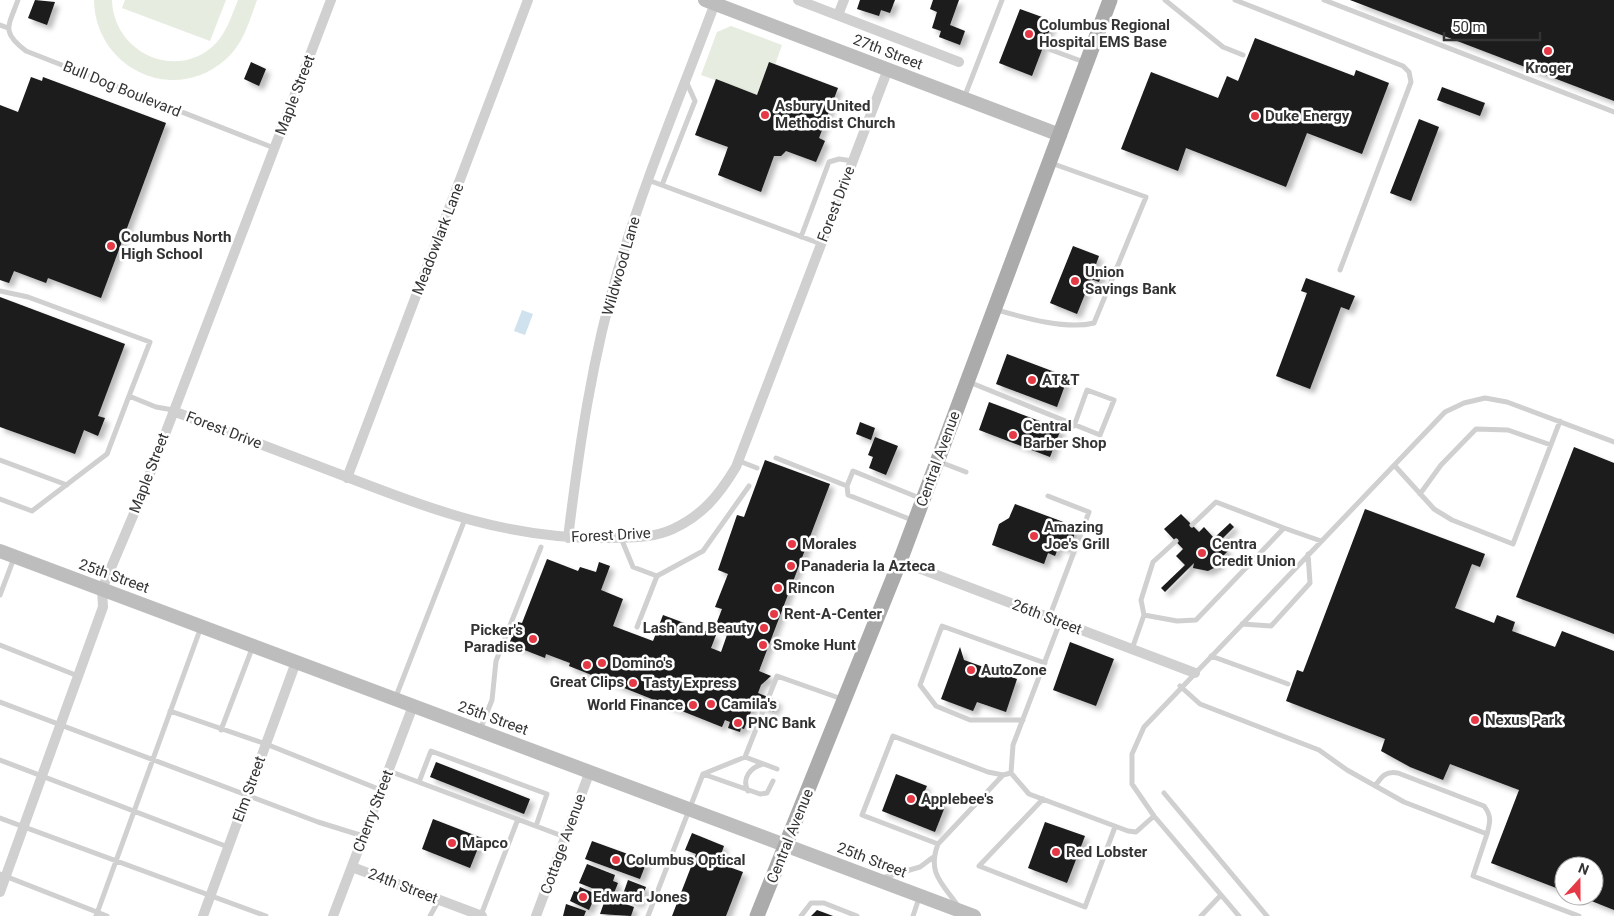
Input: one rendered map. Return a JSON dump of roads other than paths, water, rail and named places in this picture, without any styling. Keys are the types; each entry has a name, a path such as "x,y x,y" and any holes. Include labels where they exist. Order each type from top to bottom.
{"main road":[{"name":"Central Avenue","path":"757,916 900,561 1110,0"},
{"name":"27th Street","path":"714,1 1060,135"},
{"name":"25th Street","path":"0,552 590,771 968,914"}],"street":[{"name":"Maple Street","path":"0,892 3,875 23,828 103,607 102,589 141,497 331,0"},
{"name":"Meadowlark Lane","path":"347,478 528,0"},
{"path":"798,0 959,62"},
{"path":"838,14 844,0"},
{"name":"Wildwood Lane","path":"568,538 582,431 601,336 618,272 648,180 714,1"},
{"name":"Forest Drive","path":"173,410 430,510 500,529 568,538 644,537 672,530 697,515 720,494 738,461 888,69"},
{"name":"26th Street","path":"900,561 1195,672"},
{"name":"Elm Street","path":"203,916 296,662"},
{"name":"Cherry Street","path":"333,916 413,706"},
{"name":"Cottage Avenue","path":"536,916 590,771"},
{"name":"24th Street","path":"352,867 481,916"}],"lane":[{"path":"0,25 8,28 18,0"},
{"path":"964,98 1002,0"},
{"path":"1165,0 1223,47 1243,55"},
{"path":"1235,0 1403,66 1409,72 1410,82 1340,270"},
{"path":"1324,0 1614,112"},
{"name":"Bull Dog Boulevard","path":"8,28 11,40 26,51 275,148"},
{"path":"1043,47 1087,64"},
{"path":"662,185 695,100 686,80"},
{"path":"801,237 829,162 839,159 852,162"},
{"path":"994,309 1035,320 1082,326 1094,323 1146,197 1049,162"},
{"path":"648,180 821,244"},
{"path":"0,291 28,298 150,342 107,454 32,511 0,499"},
{"path":"967,381 1074,426 1100,435 1114,400 1087,390 1074,426"},
{"path":"129,396 156,407 173,410"},
{"path":"1239,916 1154,816 1132,784 1132,754 1144,727 1180,686 1395,466 1445,412 1464,403 1486,398 1507,402 1614,442"},
{"path":"1395,466 1434,509 1452,520 1513,544 1560,421"},
{"path":"1420,494 1441,464 1476,429 1508,430 1550,445"},
{"path":"776,458 847,486"},
{"path":"0,460 67,485"},
{"path":"738,461 757,468"},
{"path":"937,461 966,472"},
{"path":"915,521 848,495 847,486 853,471 923,500"},
{"path":"637,627 657,576 703,551 749,486"},
{"path":"1048,496 1089,512 1049,618"},
{"path":"1192,525 1216,502 1321,541"},
{"path":"395,699 465,520"},
{"path":"1144,615 1177,621 1196,620 1284,528"},
{"path":"620,537 633,567 657,576"},
{"path":"1132,649 1144,615 1141,600 1154,562 1176,541"},
{"path":"480,731 492,700 496,661 541,547"},
{"path":"1242,624 1271,626 1310,583 1308,554"},
{"path":"0,594 15,557"},
{"path":"1060,622 1013,745 1011,773 1029,794 1115,827 1136,832 1154,816"},
{"path":"97,914 201,626"},
{"path":"1023,720 970,720 936,706 920,685 942,626 1045,663"},
{"path":"0,645 78,676"},
{"path":"221,730 253,646"},
{"path":"1211,656 1288,684"},
{"path":"745,757 777,676 844,700"},
{"path":"1180,686 1200,704 1319,750 1404,802 1488,834"},
{"path":"0,702 247,795 364,836"},
{"path":"170,712 266,744 330,771 382,790"},
{"path":"938,844 862,815 893,736 988,772 1003,775 1011,773"},
{"path":"419,782 431,751 548,794 536,826"},
{"path":"648,916 703,774 745,757 777,770"},
{"path":"0,760 228,847"},
{"path":"748,791 746,786 747,777 756,766 764,764"},
{"path":"389,771 565,837"},
{"path":"1375,786 1383,774 1389,771 1484,806 1489,812 1491,820 1473,876 1579,916"},
{"path":"703,774 760,794 767,793 773,781"},
{"path":"877,880 920,867 932,858 938,844 1003,775"},
{"path":"1164,793 1267,916"},
{"path":"1043,799 979,866 1085,907 1115,827"},
{"path":"0,818 210,897 266,916"},
{"path":"481,916 518,820"},
{"path":"932,858 934,873 968,914"},
{"path":"3,875 97,914 108,916"},
{"path":"1201,916 1221,895"},
{"path":"913,916 920,896"},
{"path":"430,916 439,900"},
{"path":"801,916 811,903 824,903 857,916"}],"water":[{"path":"522,310 533,314 525,335 514,331"}],"place":[{"name":"Columbus Regional Hospital EMS Base","path":"1029,34"},
{"name":"Kroger","path":"1548,51"},
{"name":"Asbury United Methodist Church","path":"765,115"},
{"name":"Duke Energy","path":"1255,116"},
{"name":"Columbus North High School","path":"111,246"},
{"name":"Union Savings Bank","path":"1075,281"},
{"name":"AT&T","path":"1032,380"},
{"name":"Central Barber Shop","path":"1013,435"},
{"name":"Amazing Joe's Grill","path":"1034,536"},
{"name":"Morales","path":"792,544"},
{"name":"Centra Credit Union","path":"1202,553"},
{"name":"Panaderia la Azteca","path":"791,566"},
{"name":"Rincon","path":"778,588"},
{"name":"Rent-A-Center","path":"774,614"},
{"name":"Lash and Beauty","path":"764,628"},
{"name":"Picker's Paradise","path":"533,639"},
{"name":"Smoke Hunt","path":"763,645"},
{"name":"Domino's","path":"602,663"},
{"name":"Great Clips","path":"587,665"},
{"name":"AutoZone","path":"971,670"},
{"name":"Tasty Express","path":"633,683"},
{"name":"Camila's","path":"711,704"},
{"name":"World Finance","path":"693,705"},
{"name":"Nexus Park","path":"1475,720"},
{"name":"PNC Bank","path":"738,723"},
{"name":"Applebee's","path":"911,799"},
{"name":"Mapco","path":"452,843"},
{"name":"Red Lobster","path":"1056,852"},
{"name":"Columbus Optical","path":"616,860"},
{"name":"Edward Jones","path":"583,897"}]}
